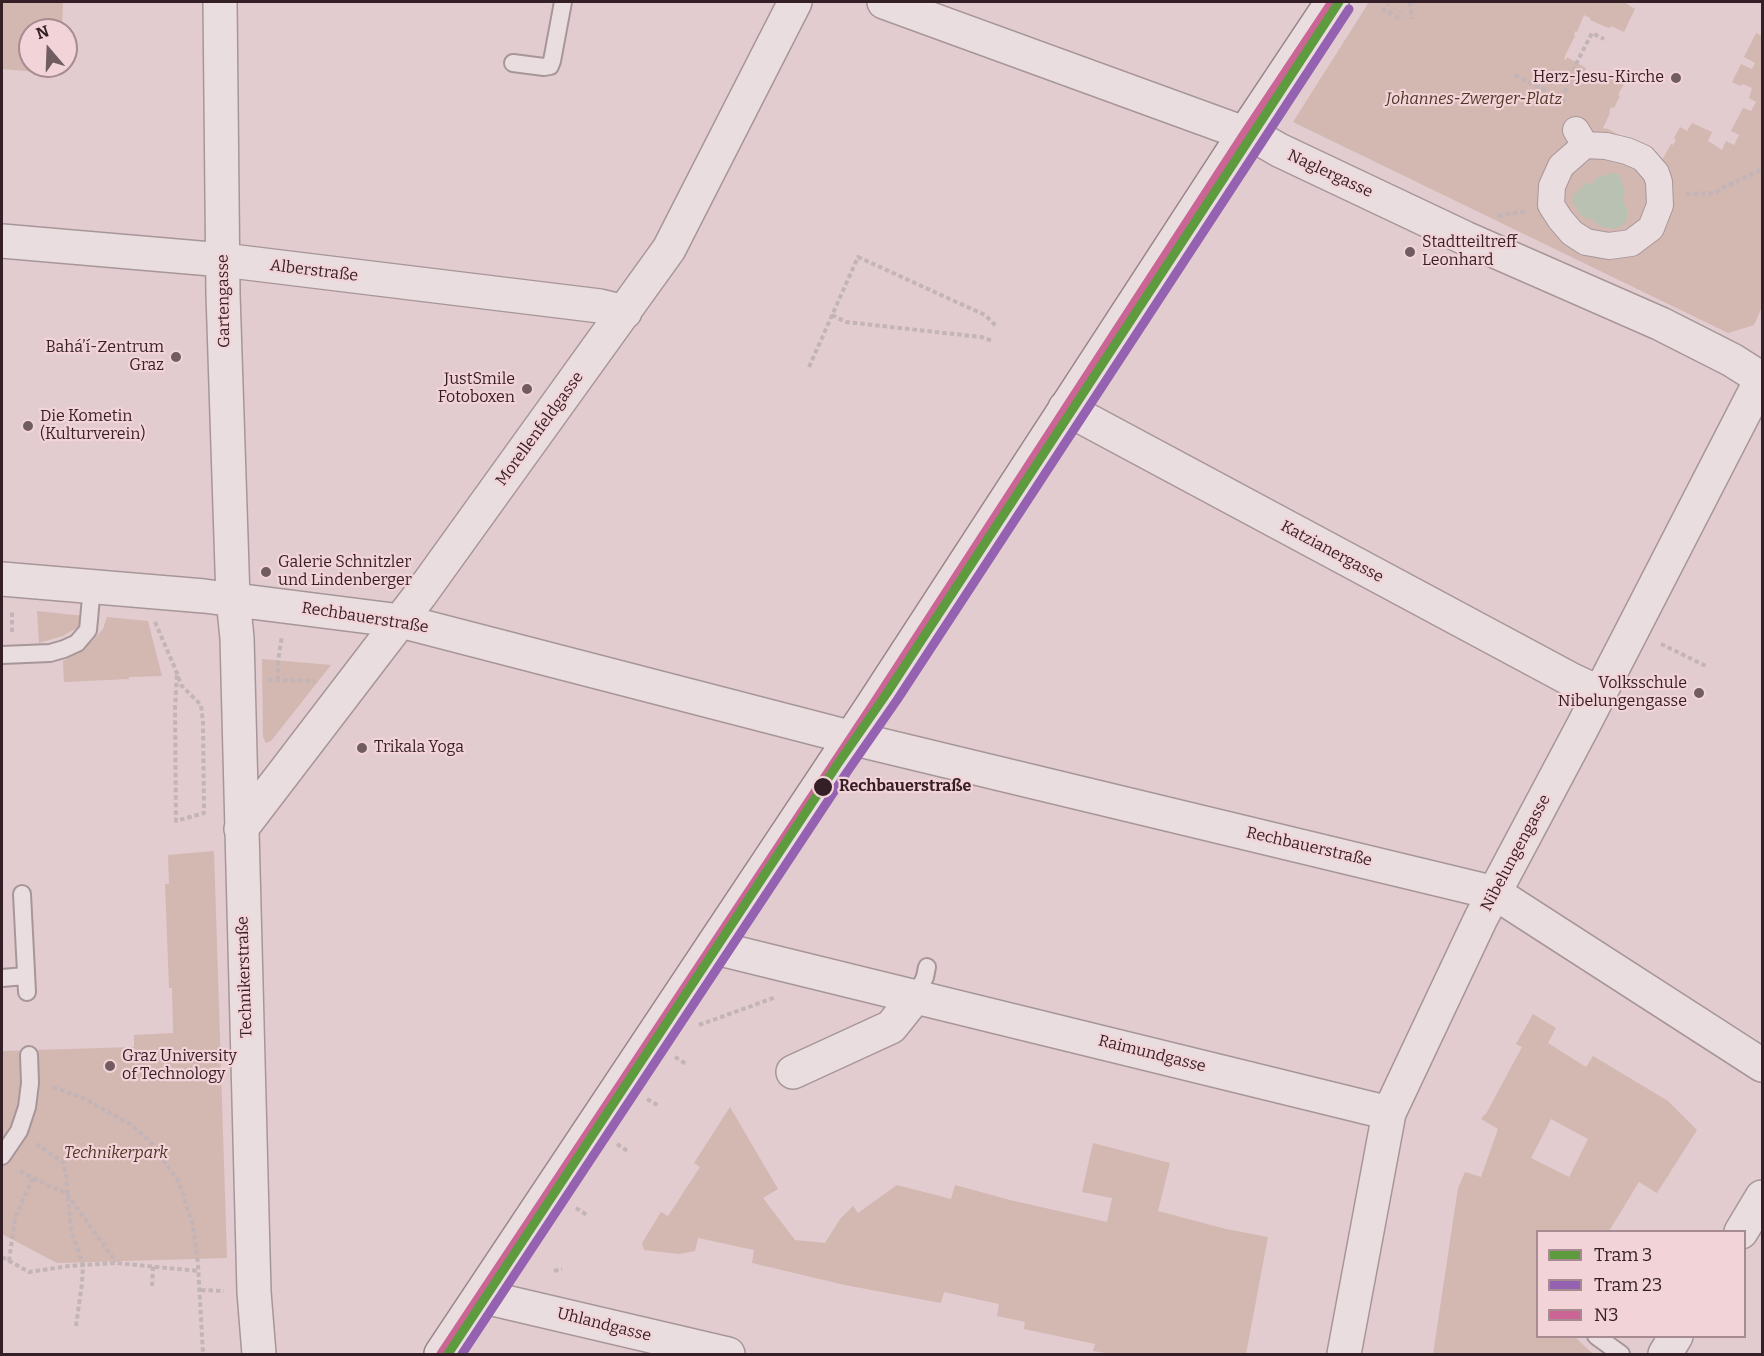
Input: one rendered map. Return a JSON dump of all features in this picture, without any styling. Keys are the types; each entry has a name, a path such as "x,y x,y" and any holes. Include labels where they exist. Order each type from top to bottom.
{"street":[{"name":"Gartengasse","path":"220,2 223,260 233,599"},
{"name":"Morellenfeldgasse","path":"241,829 401,621 669,249 795,2"},
{"name":"Naglergasse","path":"884,2 1260,139 1465,238 1661,324 1762,378"},
{"path":"441,1354 851,737 1332,2"},
{"path":"1581,137 1606,146 1630,147 1656,173 1659,182 1668,194 1660,205 1651,228 1633,249 1584,246 1548,206 1552,186 1561,166 1581,137"},
{"name":"Alberstraße","path":"2,241 223,260 600,306 625,312"},
{"name":"Nibelungengasse","path":"1344,1354 1389,1113 1495,893 1762,378"},
{"name":"Katzianergasse","path":"1065,408 1600,693"},
{"name":"Rechbauerstraße","path":"7,592 92,586 233,599 401,621 851,737 1495,893 1762,1065"},
{"name":"Technikerstraße","path":"233,599 237,638 254,1280 259,1354"},
{"name":"Raimundgasse","path":"712,947 922,981 1389,1113"},
{"path":"793,1072 891,1027 922,981"},
{"path":"1742,1230 1762,1197"},
{"name":"Uhlandgasse","path":"480,1296 728,1354"},
{"path":"1665,1354 1675,1338"}],"lane":[{"path":"513,63 550,66 563,2"},
{"path":"2,655 50,653 77,643 88,630 92,586"},
{"path":"2,978 26,984 22,894"},
{"path":"2,1155 18,1131 27,1107 30,1083 29,1055"},
{"path":"1599,1338 1621,1354"}],"path":[{"path":"1410,2 1412,20"},
{"path":"1383,12 1388,4"},
{"path":"1389,15 1393,8"},
{"path":"1396,19 1401,12"},
{"path":"1562,99 1592,33 1604,39"},
{"path":"1515,75 1562,99 1581,137"},
{"path":"1668,194 1713,193 1762,169"},
{"path":"1493,217 1548,206"},
{"path":"809,367 858,257 985,315 996,326"},
{"path":"832,315 846,322 993,340"},
{"path":"7,592 12,628"},
{"path":"154,622 177,673 181,685 201,705 204,813 176,821 177,673"},
{"path":"278,680 282,634"},
{"path":"1655,641 1706,666"},
{"path":"258,681 316,681"},
{"path":"690,1028 777,997"},
{"path":"672,1055 686,1064"},
{"path":"30,1083 55,1087 81,1096 130,1124 149,1140 179,1182 193,1226 199,1271 203,1354"},
{"path":"644,1097 659,1106"},
{"path":"18,1131 63,1162 71,1230 83,1265 76,1326"},
{"path":"613,1143 629,1152"},
{"path":"17,1169 68,1194 116,1263"},
{"path":"9,1261 15,1218 33,1178"},
{"path":"575,1207 587,1215"},
{"path":"2,1257 29,1272 116,1263 199,1271"},
{"path":"152,1286 153,1266"},
{"path":"554,1271 562,1269"}],"green space":[{"path":"2,2 63,2 62,18 18,18 18,70 2,69"},
{"name":"Johannes-Zwerger-Platz","path":"1369,2 1624,2 1635,9 1624,32 1611,26 1606,27 1584,15 1564,58 1566,60 1567,57 1586,68 1585,71 1606,82 1610,74 1625,82 1614,108 1611,107 1603,128 1662,160 1671,144 1673,145 1676,140 1674,138 1680,127 1687,131 1692,123 1712,132 1708,141 1722,150 1726,141 1734,145 1739,135 1731,131 1743,108 1751,111 1756,102 1749,98 1752,88 1732,82 1741,64 1752,69 1755,63 1744,57 1756,33 1762,36 1762,307 1754,325 1728,333 1293,122"},
{"path":"37,611 84,616 80,626 63,636 39,643"},
{"path":"107,617 148,621 162,676 64,682 63,661 78,653 92,641 103,629"},
{"path":"262,659 331,665 271,741 266,743 263,737"},
{"name":"Technikerpark","path":"214,851 227,1258 57,1263 2,1234 2,1051 134,1047 134,1035 173,1033 165,884 169,884 168,855"},
{"path":"1533,1014 1556,1028 1548,1043 1586,1067 1593,1056 1668,1101 1697,1130 1657,1193 1639,1182 1610,1230 1536,1230 1536,1338 1576,1338 1593,1354 1433,1354 1458,1188 1465,1172 1481,1177 1498,1129 1481,1119 1522,1047 1516,1044","holes":["1551,1119 1588,1139 1569,1177 1531,1158"]},
{"path":"730,1107 778,1189 763,1198 795,1240 825,1243 840,1219 853,1206 858,1213 897,1185 951,1199 955,1185 1107,1222 1112,1198 1082,1192 1093,1143 1170,1163 1158,1211 1226,1229 1268,1237 1246,1354 1112,1354 1093,1351 1095,1344 1024,1329 1025,1322 997,1316 999,1304 944,1292 941,1303 845,1285 752,1263 754,1250 698,1238 695,1251 679,1254 644,1250 642,1243 661,1212 668,1216 700,1167 694,1163"}],"shaded area":[{"path":"1618,173 1623,185 1625,192 1623,199 1627,210 1627,219 1624,224 1615,229 1602,227 1591,219 1581,216 1572,201 1574,194 1587,183 1592,184 1596,178"}],"tram line":[{"name":"3","path":"448,1354 837,765 887,693 1339,2"},
{"name":"23","path":"462,1354 897,700 1349,9"}],"transit line":[{"name":"N3","path":"441,1354 872,706 1332,2"}],"place":[{"name":"Herz-Jesu-Kirche","path":"1676,78"},
{"name":"Stadtteiltreff Leonhard","path":"1410,252"},
{"name":"Bahá’í-Zentrum Graz","path":"176,357"},
{"name":"JustSmile Fotoboxen","path":"527,389"},
{"name":"Die Kometin (Kulturverein)","path":"28,426"},
{"name":"Galerie Schnitzler und Lindenberger","path":"266,572"},
{"name":"Volksschule Nibelungengasse","path":"1699,693"},
{"name":"Trikala Yoga","path":"362,748"},
{"name":"Rechbauerstraße","path":"823,787"},
{"name":"Graz University of Technology","path":"110,1066"}]}
